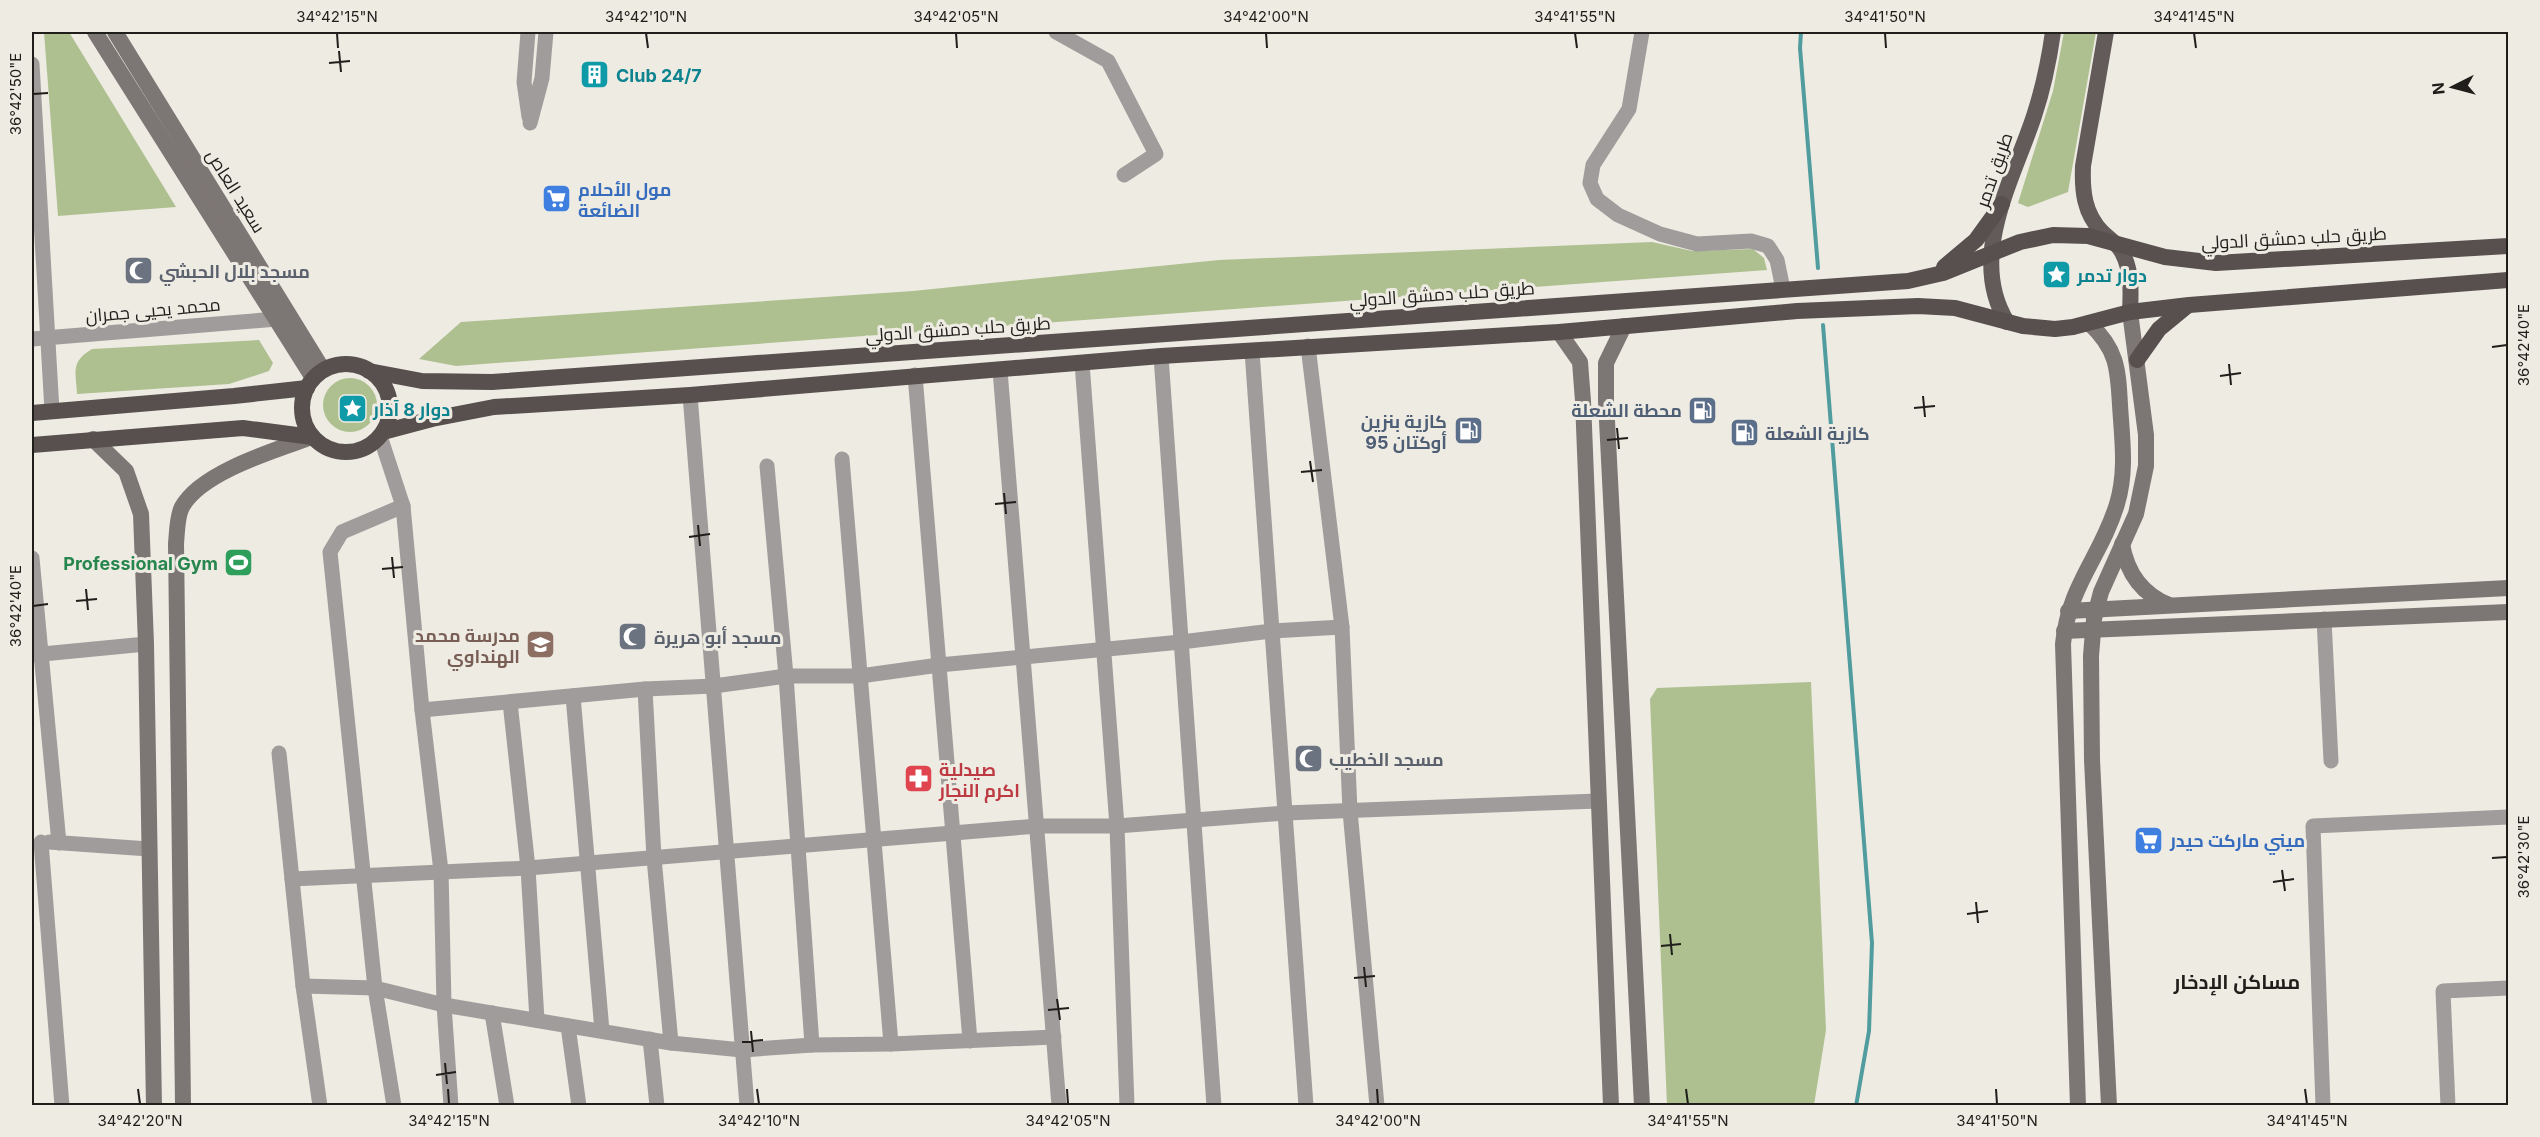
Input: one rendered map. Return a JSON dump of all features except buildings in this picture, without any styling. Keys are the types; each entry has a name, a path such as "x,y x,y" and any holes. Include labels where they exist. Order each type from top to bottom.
{"highway":[{"path":"1926,278 1966,251 1986,229 2002,204"},
{"name":"طريق حلب دمشق الدولي","path":"369,371 422,381 492,382 1926,278 1960,267 2020,242 2053,236 2088,236 2165,257 2216,263 2508,246"},
{"path":"381,434 432,419 494,407 690,395 1161,356 1559,332 1797,311 1918,306 1955,308 2007,322 2055,328 2089,323 2130,312 2189,305 2508,280"},
{"path":"2137,360 2159,329 2189,305"},
{"path":"32,413 234,396 314,379 337,365 352,364 369,371 379,379 387,392 390,406 388,420 381,434 371,445 359,451 339,452 324,447 312,437 302,412 314,379"},
{"path":"32,445 243,428 312,437"}],"main road":[{"path":"96,32 314,379"},
{"name":"سعيد العاص","path":"115,32 314,379"},
{"name":"طريق تدمر","path":"2007,322 1993,290 1992,253 2002,204 2040,99 2053,32"},
{"path":"2106,32 2082,188 2093,220 2115,243 2129,272 2130,312 2146,435 2146,466 2141,497 2097,609 2092,630 2092,760 2109,1106"},
{"path":"2078,1106 2066,764 2064,631 2074,592 2111,522 2124,466 2116,364 2104,339 2089,323"},
{"path":"1624,326 1606,363 1606,401 1642,1106"},
{"path":"1559,332 1580,362 1581,372 1611,1106"},
{"path":"183,1106 176,544 182,507 205,483 248,460 312,437"},
{"path":"93,439 126,471 141,514 146,644 154,1106"},
{"path":"2122,544 2127,564 2137,582 2152,596 2170,606"},
{"path":"2068,611 2508,588"},
{"path":"2064,631 2508,612"},
{"path":"2091,656 2110,636 2127,628"}],"street":[{"path":"528,32 524,82 530,123 542,78 546,32"},
{"path":"1056,32 1108,61 1156,154 1124,175"},
{"path":"1642,32 1629,109 1593,165 1590,183 1597,199 1618,214 1660,234 1697,244 1751,241 1768,246 1777,260 1783,289"},
{"path":"32,64 38,266 50,338 52,411"},
{"name":"محمد يحيى جمران","path":"32,339 278,319"},
{"path":"1308,346 1342,627 1350,811 1377,1106"},
{"path":"1252,351 1306,1106"},
{"path":"1161,356 1214,1106"},
{"path":"1082,363 1117,826 1127,1106"},
{"path":"1000,370 1059,1106"},
{"path":"915,375 970,1041"},
{"path":"690,395 747,1106"},
{"path":"381,434 404,506 422,710 441,871 444,1005 451,1106"},
{"path":"842,459 891,1044"},
{"path":"767,466 786,676 796,846 812,1045"},
{"path":"394,1106 375,988 330,552 342,532 404,506"},
{"path":"32,558 36,654 58,843"},
{"path":"2324,619 2331,760"},
{"path":"422,710 645,689 714,686 786,676 860,676 939,665 1272,631 1342,627"},
{"path":"36,654 146,644"},
{"path":"645,689 654,858 671,1043"},
{"path":"573,696 602,1031"},
{"path":"510,702 528,868 537,1020"},
{"path":"279,753 303,986 320,1106"},
{"path":"292,879 528,868 1038,826 1117,826 1285,813 1598,801"},
{"path":"2323,1106 2313,826 2508,817"},
{"path":"62,1106 36,842 149,849"},
{"path":"303,986 375,988 444,1005 568,1026 671,1043 742,1050 812,1045 1054,1037"},
{"path":"2448,1106 2443,991 2508,988"},
{"path":"492,1013 507,1106"},
{"path":"568,1026 579,1106"},
{"path":"650,1039 657,1106"}],"green space":[{"path":"44,32 69,32 176,207 58,216"},
{"path":"2064,32 2096,32 2068,192 2028,207 2018,203 2053,91"},
{"path":"1652,242 1692,251 1753,249 1764,258 1767,270 456,366 419,359 461,322 913,291 1219,260"},
{"path":"259,340 273,363 269,371 229,384 77,394 77,363 92,349"},
{"path":"345,378 355,378 365,382 373,390 377,405 373,420 365,428 355,432 345,432 335,428 327,420 323,410 323,400 327,390 335,382"},
{"path":"1811,682 1826,1030 1814,1105 1667,1105 1650,699 1657,688"}],"waterway":[{"path":"1801,32 1800,48 1818,268"},
{"path":"1823,325 1872,943 1869,1031 1856,1106"}],"place":[{"name":"Club 24/7","path":"595,75"},
{"name":"مول الأحلام الضائعة","path":"557,199"},
{"name":"مسجد بلال الحبشي","path":"138,271"},
{"name":"دوار تدمر","path":"2056,275"},
{"name":"دوار 8 آذار","path":"352,409"},
{"name":"محطة الشعلة","path":"1703,410"},
{"name":"كازية بنزين أوكتان 95","path":"1468,431"},
{"name":"كازية الشعلة","path":"1744,433"},
{"name":"Professional Gym","path":"239,563"},
{"name":"مسجد أبو هريرة","path":"633,637"},
{"name":"مدرسة محمد الهنداوي","path":"541,645"},
{"name":"مسجد الخطيب","path":"1308,759"},
{"name":"صيدلية اكرم النجار","path":"918,779"},
{"name":"ميني ماركت حيدر","path":"2149,840"}],"district":[{"name":"مساكن الإدخار","path":"2237,982"}]}
